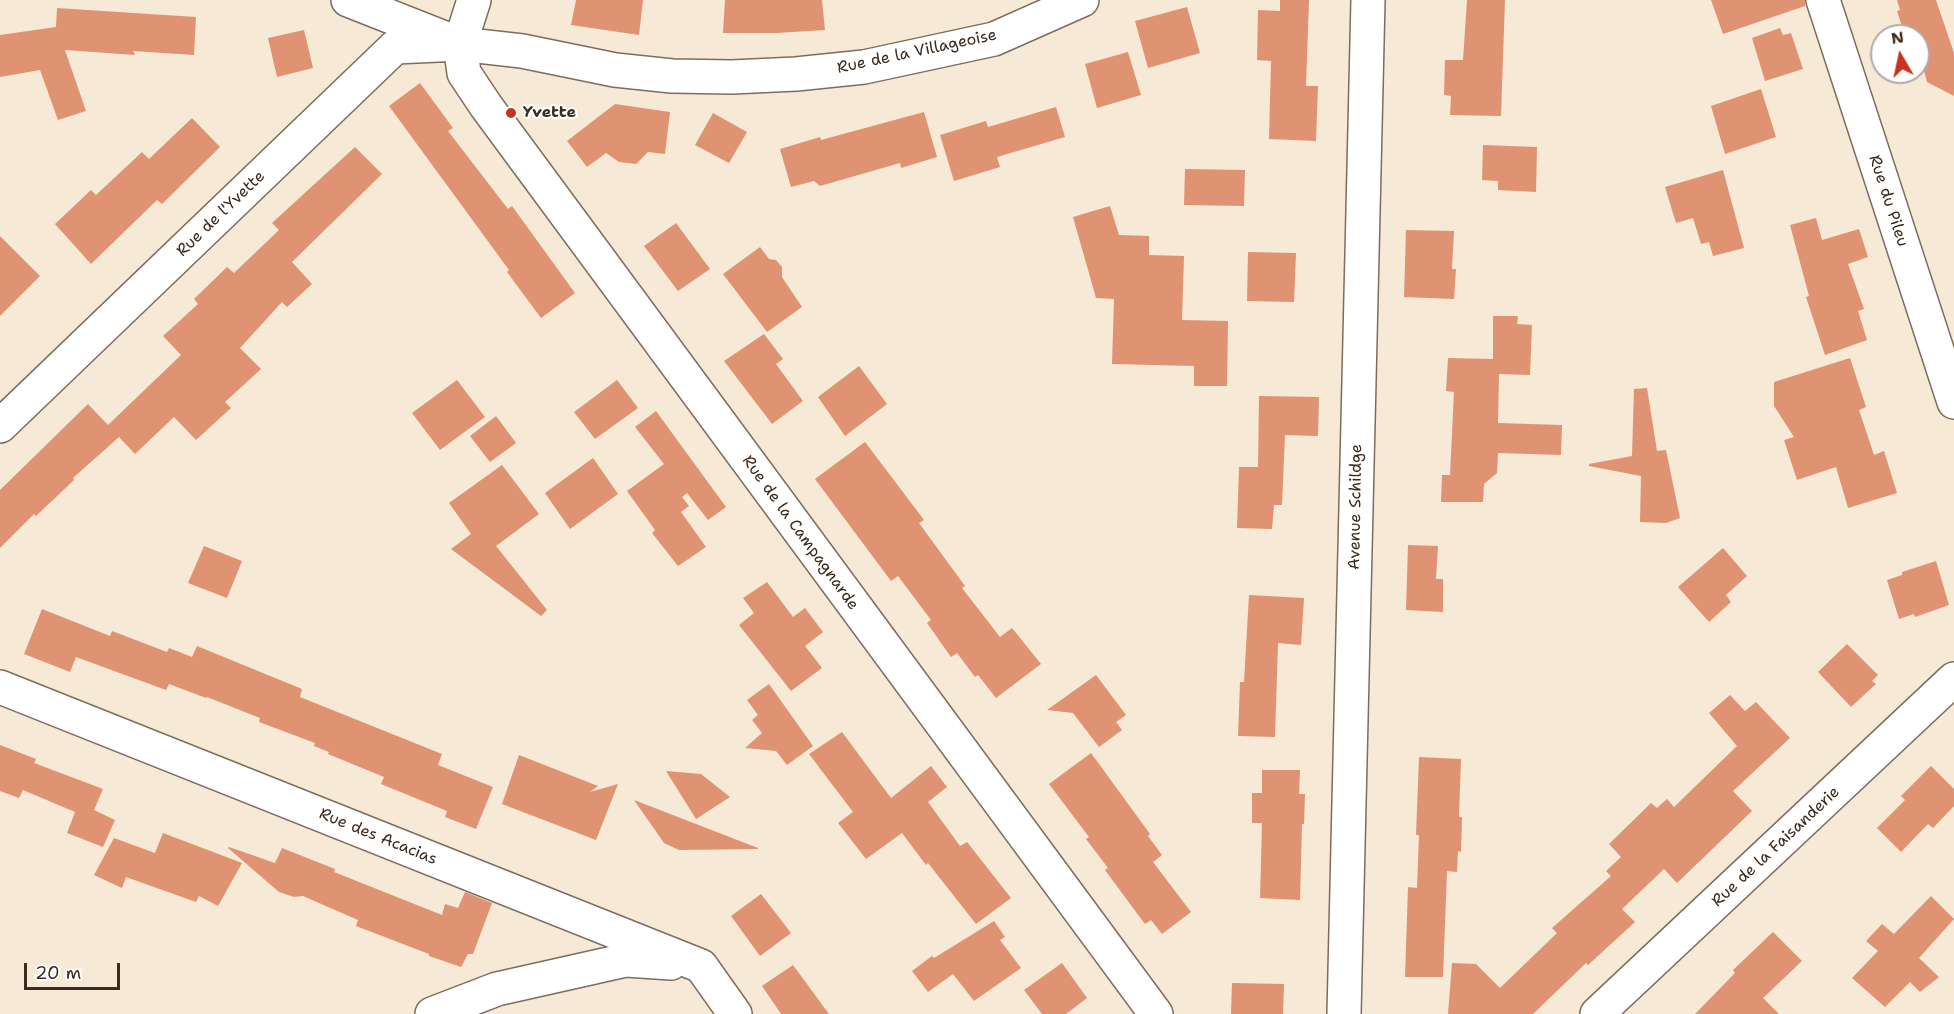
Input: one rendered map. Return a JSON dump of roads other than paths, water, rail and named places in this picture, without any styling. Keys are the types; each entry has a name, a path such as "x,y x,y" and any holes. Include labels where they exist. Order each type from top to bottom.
{"street":[{"path":"348,0 460,44 474,0"},
{"name":"Rue de la Villageoise","path":"460,44 522,51 615,70 672,76 796,74 864,67 994,39 1082,0"},
{"name":"Avenue Schildge","path":"1344,1014 1368,0"},
{"name":"Rue du Pileu","path":"1823,0 1954,402"},
{"name":"Rue de l'Yvette","path":"0,426 395,46 460,44"},
{"name":"Rue de la Campagnarde","path":"460,44 464,73 486,106 1156,1014"},
{"name":"Rue de la Faisanderie","path":"1597,1014 1954,679"},
{"name":"Rue des Acacias","path":"0,687 701,966"},
{"path":"432,1014 497,989 626,960 701,966 735,1014"}],"place":[{"name":"Yvette","path":"511,113"}]}
